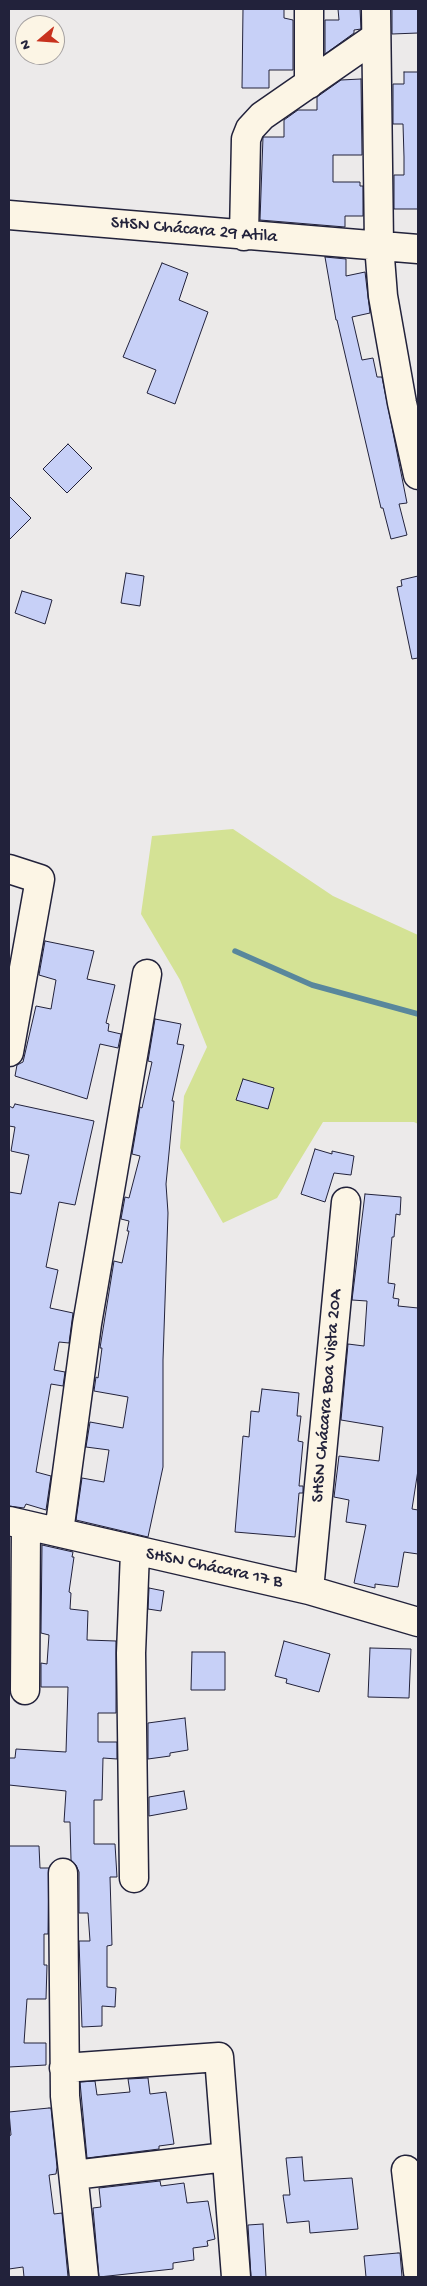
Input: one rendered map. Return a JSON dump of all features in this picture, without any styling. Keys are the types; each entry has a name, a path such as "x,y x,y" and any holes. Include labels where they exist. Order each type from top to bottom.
{"street":[{"path":"309,9 309,84"},
{"path":"376,9 379,245 388,326 418,475"},
{"path":"244,236 246,139 250,129 262,116 376,37"},
{"name":"SHSN Chácara 29 Atila","path":"9,215 244,236 418,248"},
{"path":"9,869 40,879 9,1052"},
{"path":"59,1532 87,1324 147,974"},
{"name":"SHSN Chácara Boa Vista 20A","path":"309,1590 346,1202"},
{"path":"17,1523 25,1690"},
{"name":"SHSN Chácara 17 B","path":"17,1523 135,1552 190,1562 309,1590 418,1622"},
{"path":"134,1878 131,1653 135,1552"},
{"path":"63,1873 65,2096 84,2277"},
{"path":"64,2068 219,2056 236,2277"},
{"path":"74,2175 226,2157"},
{"path":"406,2170 418,2272"}],"green space":[{"path":"233,829 333,896 418,935 418,1124 414,1122 323,1122 277,1198 223,1223 180,1148 184,1096 207,1047 180,980 141,914 152,836"}],"building":[{"path":"243,9 284,9 284,18 293,20 293,70 269,70 269,88 242,88"},
{"path":"338,9 360,9 361,29 354,30 354,33 325,54 325,20 339,20"},
{"path":"392,9 418,9 418,33 392,34"},
{"path":"404,72 418,72 418,209 394,209 394,175 404,175 404,157 403,124 393,124 393,84 404,84"},
{"path":"361,79 362,155 333,155 333,182 360,182 360,186 363,186 363,216 345,216 345,227 260,220 263,137 284,137 284,120 298,110 317,110 317,97 341,80"},
{"path":"325,257 346,259 346,276 365,272 370,313 352,317 362,360 373,358 377,377 382,377 407,503 399,504 407,535 391,539 383,508 381,508 336,320"},
{"path":"162,263 188,273 179,300 208,312 175,404 147,393 156,370 123,357"},
{"path":"68,444 92,468 67,493 43,469"},
{"path":"9,496 31,518 9,540"},
{"path":"126,573 144,576 140,606 121,603"},
{"path":"418,576 418,658 412,659 397,587 402,586 401,580"},
{"path":"22,591 52,600 45,624 15,613"},
{"path":"45,941 94,951 87,979 115,985 106,1023 109,1024 108,1031 121,1034 118,1048 100,1044 87,1099 15,1076 17,1065 23,1062 36,1006 51,1009 56,980 39,975"},
{"path":"155,1019 181,1024 177,1044 184,1045 172,1101 174,1101 166,1184 168,1213 163,1360 163,1467 148,1537 76,1520 82,1478 104,1482 109,1450 86,1447 90,1422 123,1428 128,1397 94,1391 96,1377 98,1378 102,1348 100,1348 114,1261 122,1263 129,1231 127,1231 129,1221 121,1219 125,1197 129,1198 140,1156 132,1154 140,1107 142,1108 152,1062 148,1061"},
{"path":"243,1079 274,1088 268,1109 236,1100"},
{"path":"15,1104 94,1121 75,1205 59,1202 46,1267 58,1270 50,1308 73,1313 69,1343 59,1342 54,1370 65,1372 63,1386 51,1384 36,1472 51,1476 46,1510 26,1504 24,1508 9,1506 9,1192 21,1194 29,1155 11,1151 15,1127 9,1126 9,1106 13,1108"},
{"path":"315,1149 332,1154 332,1151 354,1156 351,1175 334,1173 325,1202 301,1194"},
{"path":"365,1194 401,1197 400,1215 396,1214 394,1237 392,1237 388,1283 395,1284 393,1298 399,1299 398,1306 418,1308 418,1470 412,1509 418,1510 418,1554 404,1552 398,1587 375,1584 375,1588 354,1583 366,1525 346,1522 349,1500 334,1497 339,1456 379,1461 383,1427 341,1420 348,1344 364,1346 367,1301 352,1300"},
{"path":"262,1389 299,1393 297,1416 301,1416 298,1441 303,1442 299,1486 303,1486 303,1493 299,1493 295,1537 235,1532 243,1436 249,1437 251,1411 259,1412"},
{"path":"42,1545 73,1552 69,1592 71,1593 70,1609 88,1611 87,1640 116,1641 116,1713 98,1713 98,1742 117,1742 117,1759 103,1758 102,1800 94,1800 94,1844 115,1844 117,1877 110,1877 112,1945 107,1946 107,1987 116,1988 115,2007 102,2006 102,2026 82,2027 79,1941 90,1941 88,1913 79,1913 79,1872 71,1860 70,1822 64,1822 66,1791 9,1785 9,1758 15,1758 16,1749 66,1752 68,1687 41,1687 41,1663 47,1664 49,1635 41,1633"},
{"path":"149,1588 164,1591 161,1611 148,1609"},
{"path":"284,1641 330,1654 319,1692 286,1683 287,1679 275,1676"},
{"path":"370,1648 411,1649 409,1698 368,1697"},
{"path":"192,1652 225,1652 225,1690 191,1690"},
{"path":"185,1718 188,1750 170,1753 170,1756 148,1759 148,1723"},
{"path":"184,1791 187,1809 149,1816 149,1797"},
{"path":"9,1846 39,1846 40,1868 49,1868 48,1934 44,1934 44,1965 47,1965 46,1999 27,1999 24,2043 46,2043 46,2065 9,2067"},
{"path":"148,2078 150,2094 166,2092 174,2144 159,2146 159,2149 87,2158 80,2082 95,2081 97,2095 130,2092 128,2079"},
{"path":"51,2108 57,2167 56,2174 49,2175 54,2214 62,2213 68,2277 24,2277 23,2267 9,2269 9,2136 11,2135 9,2112"},
{"path":"302,2157 304,2181 352,2178 358,2229 310,2233 309,2221 287,2223 283,2195 290,2195 286,2158"},
{"path":"160,2181 161,2186 184,2183 187,2203 208,2201 215,2239 207,2241 208,2246 193,2248 194,2260 173,2263 173,2269 99,2277 93,2208 101,2207 99,2188"},
{"path":"263,2224 266,2277 251,2277 248,2225"},
{"path":"400,2253 402,2277 366,2277 364,2256"}],"waterway":[{"path":"235,951 312,985 418,1014"}]}
